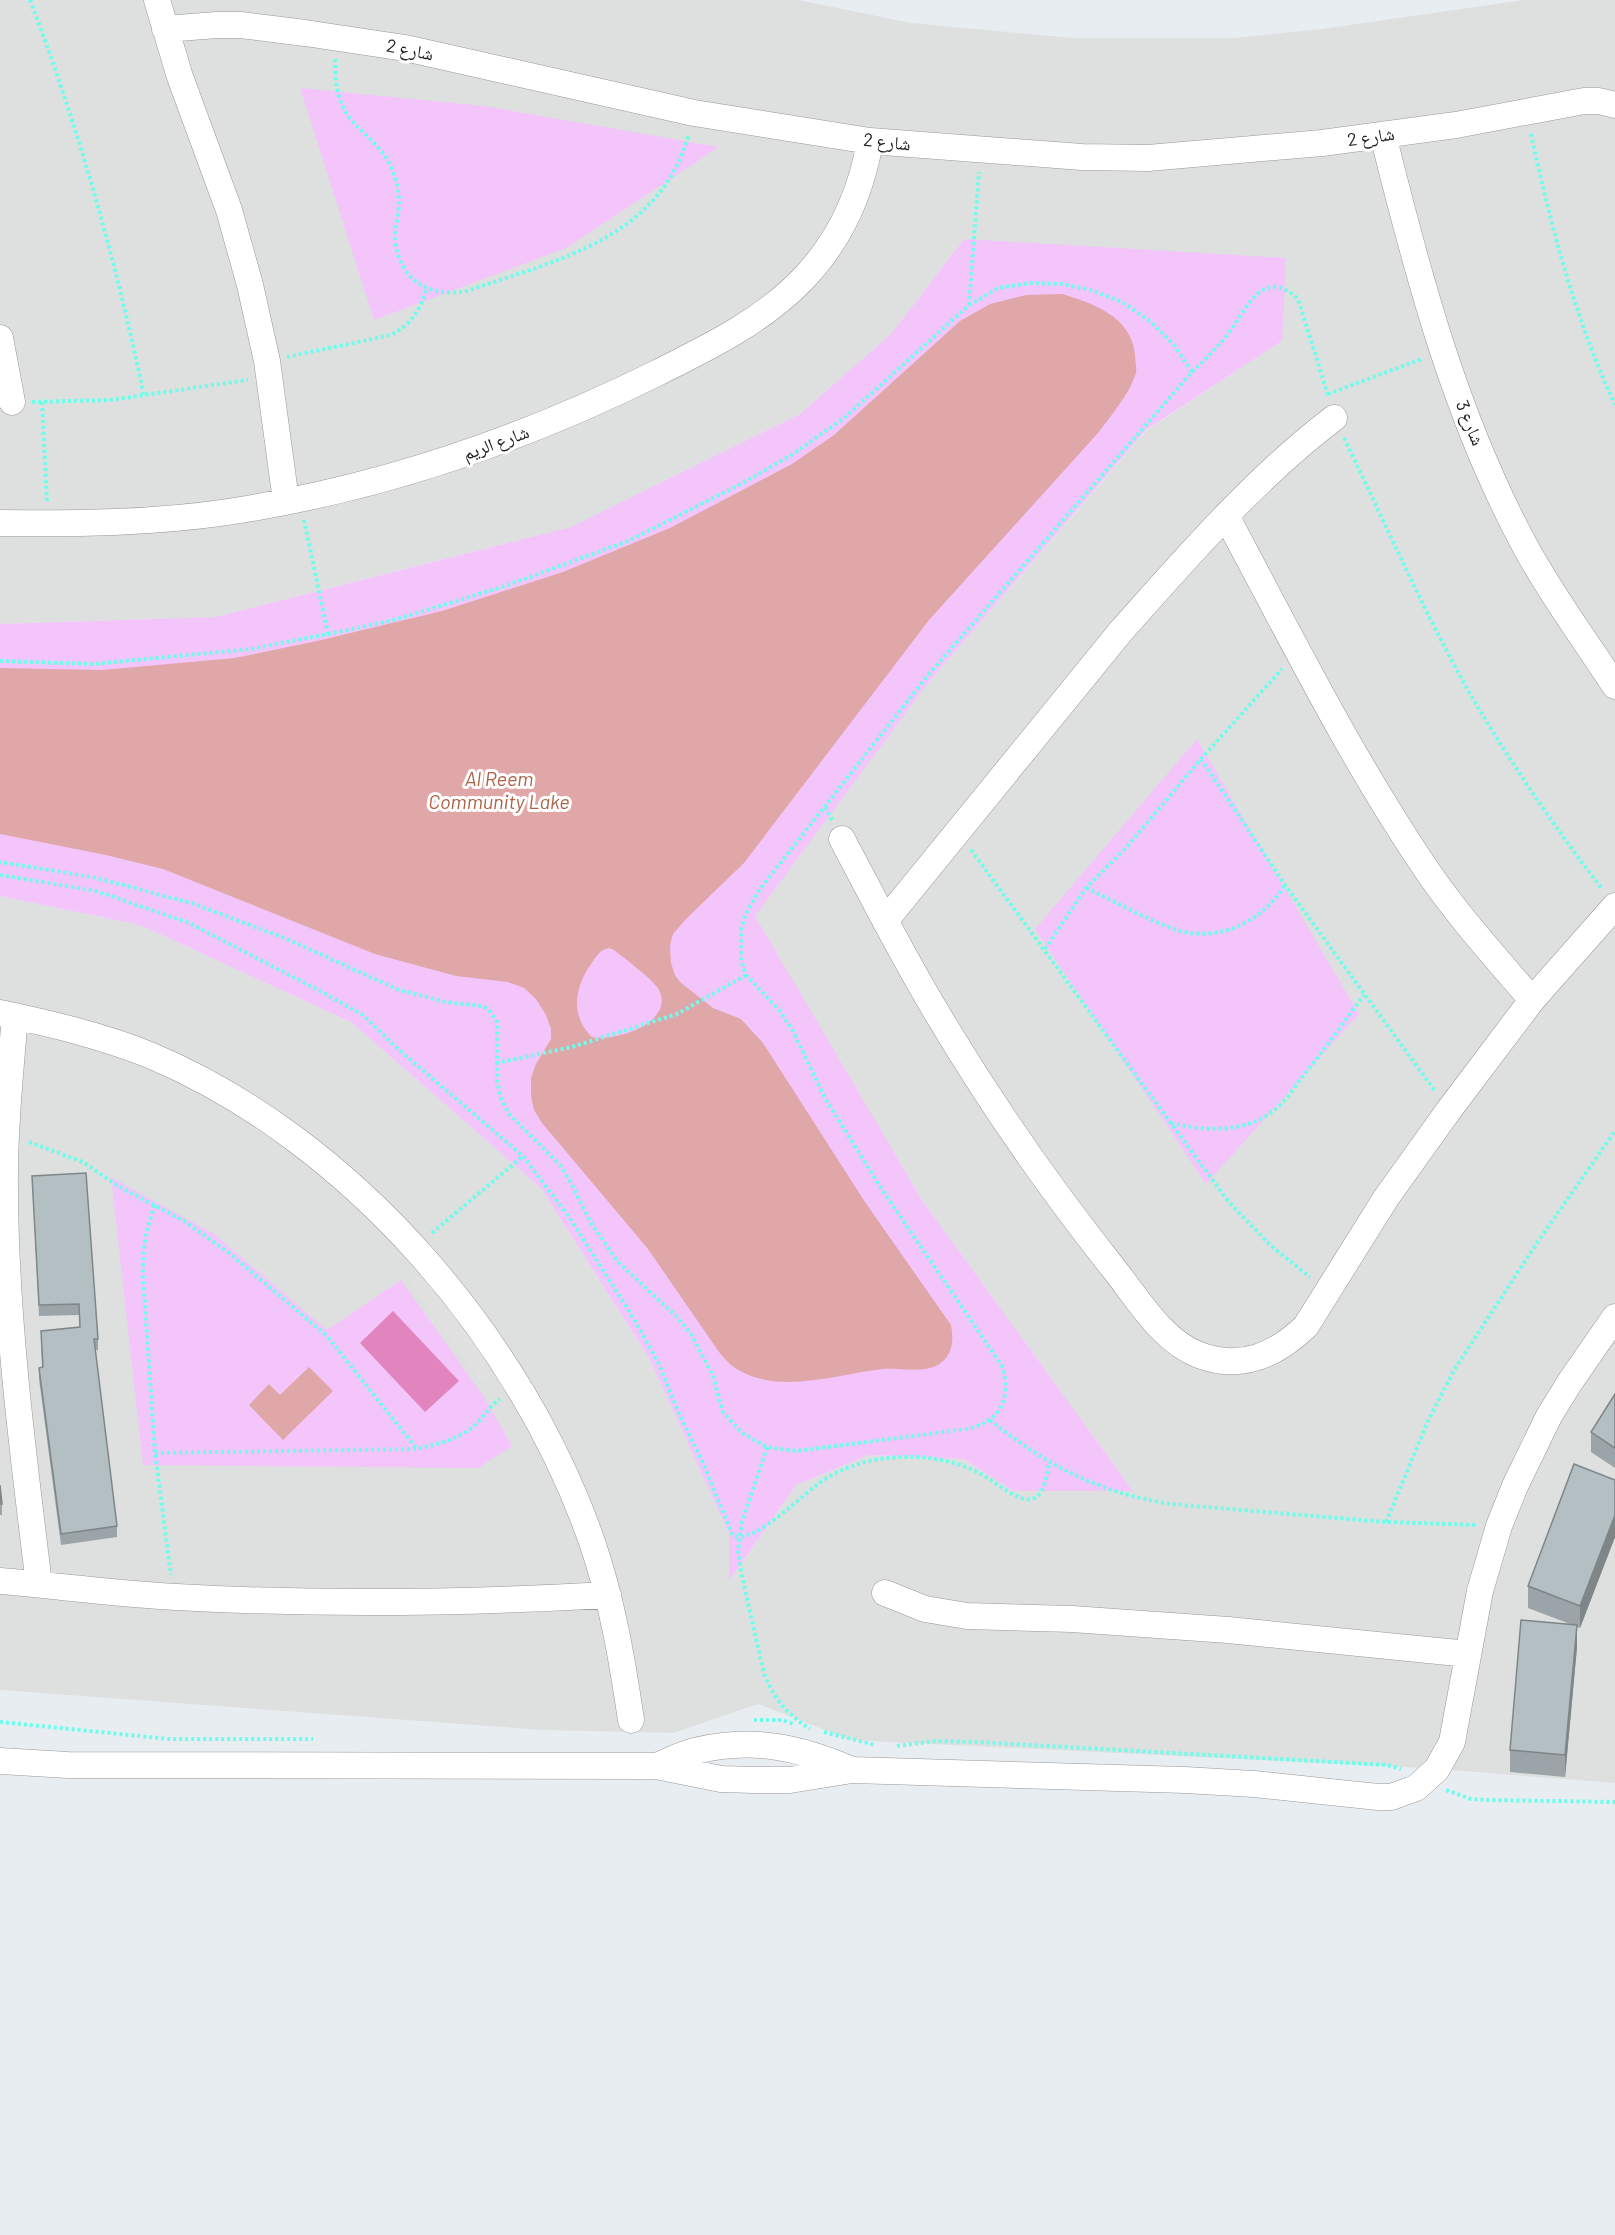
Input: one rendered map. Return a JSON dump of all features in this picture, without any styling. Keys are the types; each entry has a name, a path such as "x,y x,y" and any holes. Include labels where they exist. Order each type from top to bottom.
{"street":[{"path":"157,0 180,77 229,210 250,285 293,499"},
{"name":"شارع 2","path":"165,29 241,25 335,38 405,48 694,113 870,141 1082,157 1149,158 1322,143 1456,125 1526,110 1584,101 1599,101 1615,105"},
{"name":"شارع 3","path":"1383,135 1412,252 1442,351 1467,416 1526,548 1615,686"},
{"name":"شارع الريم","path":"0,523 116,523 229,512 293,499 426,468 487,447 610,396 724,339 752,322 803,279 824,254 842,226 865,171 870,141"},
{"path":"0,338 12,402"},
{"path":"885,921 1121,632 1269,471 1297,446 1331,406"},
{"path":"1227,516 1362,768 1422,863 1532,1000"},
{"path":"842,839 924,992 961,1052 1081,1228 1161,1328 1178,1344 1199,1355 1222,1361 1246,1360 1269,1354 1289,1342 1306,1326 1386,1198 1449,1110 1532,1000 1612,902"},
{"path":"39,1584 12,1339 6,1255 5,1134 8,1015 107,1040 143,1053 195,1077 237,1101 315,1155 352,1186 415,1247 489,1342 519,1388 548,1438 572,1489 592,1542 608,1595 621,1650 631,1720"},
{"path":"0,1761 68,1765 656,1766 721,1779 754,1780 790,1780 852,1770 1185,1780 1391,1797 1416,1788 1437,1769 1446,1756 1452,1742 1480,1591 1499,1526 1519,1477 1549,1416 1615,1317"},
{"path":"0,1581 174,1597 283,1602 500,1601 608,1595"},
{"path":"885,1593 925,1609 967,1616 1072,1619 1216,1629 1468,1654"},
{"path":"656,1766 692,1751 720,1746 754,1744 788,1748 821,1756 852,1770"}],"path":[{"path":"30,0 67,104 89,175 125,309 144,396"},
{"path":"335,38 336,92 350,119 382,150 394,174 399,200 395,226 397,252 408,274 416,282 440,293 467,291 578,253 621,230 651,202 671,176 683,155 694,113"},
{"path":"1526,110 1550,220 1563,264 1577,309 1615,405"},
{"path":"968,306 981,150"},
{"path":"0,661 93,664 250,649 390,621 548,571 628,541 731,489 793,454 844,418 968,306 998,288 1030,283 1062,284 1094,291 1124,303 1151,322 1174,345 1192,372"},
{"path":"0,862 97,878 194,904 287,939 399,990 446,1002 482,1006 489,1010 497,1022 497,1081 501,1098 510,1114 560,1165 572,1183 591,1222 618,1262 676,1316 691,1334 713,1376 723,1412 742,1433 767,1447 797,1452 982,1425 1000,1409 1006,1395 1007,1380 1002,1366 881,1188 825,1098 793,1031 779,1010 746,975 741,960 741,930 745,915 760,889 928,675 1192,372 1223,340 1256,293 1266,288 1278,287 1290,291 1298,299 1331,406 1437,632 1470,693 1530,791 1612,902"},
{"path":"12,402 144,396 257,379 255,363 391,335 416,316 427,288"},
{"path":"1331,406 1442,351"},
{"path":"42,402 48,523"},
{"path":"293,499 328,634"},
{"path":"1045,949 1086,888 1125,849 1201,759 1299,651"},
{"path":"1201,759 1285,885 1449,1110"},
{"path":"958,832 1170,1122 1248,1224 1293,1265 1329,1289"},
{"path":"0,875 96,891 189,923 322,992 363,1015 399,1050 523,1156 569,1217 631,1314 658,1362 733,1536 739,1538 756,1533 824,1479 852,1466 883,1458 914,1456 945,1460 975,1471 1022,1499 1031,1499 1040,1495 1045,1488 1049,1462"},
{"path":"1086,888 1175,929 1202,933 1229,930 1254,919 1274,902 1285,885"},
{"path":"496,1063 572,1047 677,1014 746,975"},
{"path":"1170,1122 1200,1130 1221,1130 1244,1126 1265,1116 1284,1101 1364,994"},
{"path":"1386,1522 1428,1421 1454,1370 1539,1240 1615,1131"},
{"path":"5,1134 83,1162 118,1186 205,1235 327,1336 417,1449"},
{"path":"415,1247 523,1156"},
{"path":"154,1205 147,1224 142,1250 142,1276 155,1453 174,1597"},
{"path":"155,1453 417,1449 442,1443 471,1429 492,1405 519,1388"},
{"path":"990,1420 1016,1441 1049,1462 1095,1485 1145,1500 1386,1522 1499,1526"},
{"path":"767,1447 742,1522 739,1538 739,1563 764,1674 770,1689 789,1715 810,1729"}],"shaded area":[{"path":"0,0 798,0 911,23 1072,38 1234,38 1322,29 1524,0 1615,0 1615,1783 1423,1768 851,1740 758,1704 673,1733 543,1730 0,1690 0,896 140,925 351,1022 541,1188 649,1358 729,1534 730,1580 796,1485 869,1455 964,1459 1013,1491 1133,1491 922,1200 754,916 928,683 1147,430 1282,341 964,239 891,334 800,414 571,527 216,617 0,624"},
{"path":"300,88 484,106 719,147 566,248 374,320"},
{"name":"Al Reem Community Lake","path":"964,239 1286,258 1282,341 1146,430 928,683 755,916 922,1200 1133,1491 1013,1491 964,1459 869,1455 796,1485 729,1581 729,1534 649,1358 541,1188 351,1022 140,925 0,896 0,624 216,617 571,527 800,414 891,334"},
{"path":"1197,739 1359,1014 1206,1184 1035,929"},
{"path":"111,1177 214,1234 327,1330 401,1280 484,1397 512,1446 478,1468 143,1465"},
{"path":"426,1270 500,1370 480,1381 409,1283"},
{"path":"393,1311 459,1381 425,1412 360,1343"}],"water":[{"name":"Al Reem Community Lake","path":"1062,294 1098,307 1119,321 1127,331 1135,355 1136,373 1129,389 1098,433 929,620 744,863 687,918 673,934 670,945 671,963 680,982 713,1008 741,1019 763,1043 865,1202 951,1325 951,1347 947,1357 938,1365 926,1369 883,1369 789,1382 770,1381 752,1376 731,1365 719,1352 648,1249 542,1123 534,1110 531,1078 536,1064 551,1039 551,1029 536,999 524,988 508,982 456,976 375,954 163,869 0,834 0,668 102,670 235,658 442,611 563,572 670,528 792,464 834,435 960,321 990,304 1026,295","holes":["605,949 614,950 652,981 659,990 662,1002 659,1012 640,1028 614,1036 592,1037 585,1029 578,1012 580,985 597,955"]},
{"path":"309,1367 333,1391 283,1440 249,1405 269,1384 280,1395"}],"building":[{"path":"86,1173 98,1339 94,1339 117,1526 61,1534 39,1368 43,1367 41,1331 80,1327 79,1304 39,1305 32,1176"},
{"path":"1615,1394 1615,1448 1591,1432"},
{"path":"1574,1464 1615,1480 1615,1515 1580,1606 1528,1586"},
{"path":"1521,1620 1577,1625 1565,1755 1510,1750"}]}
